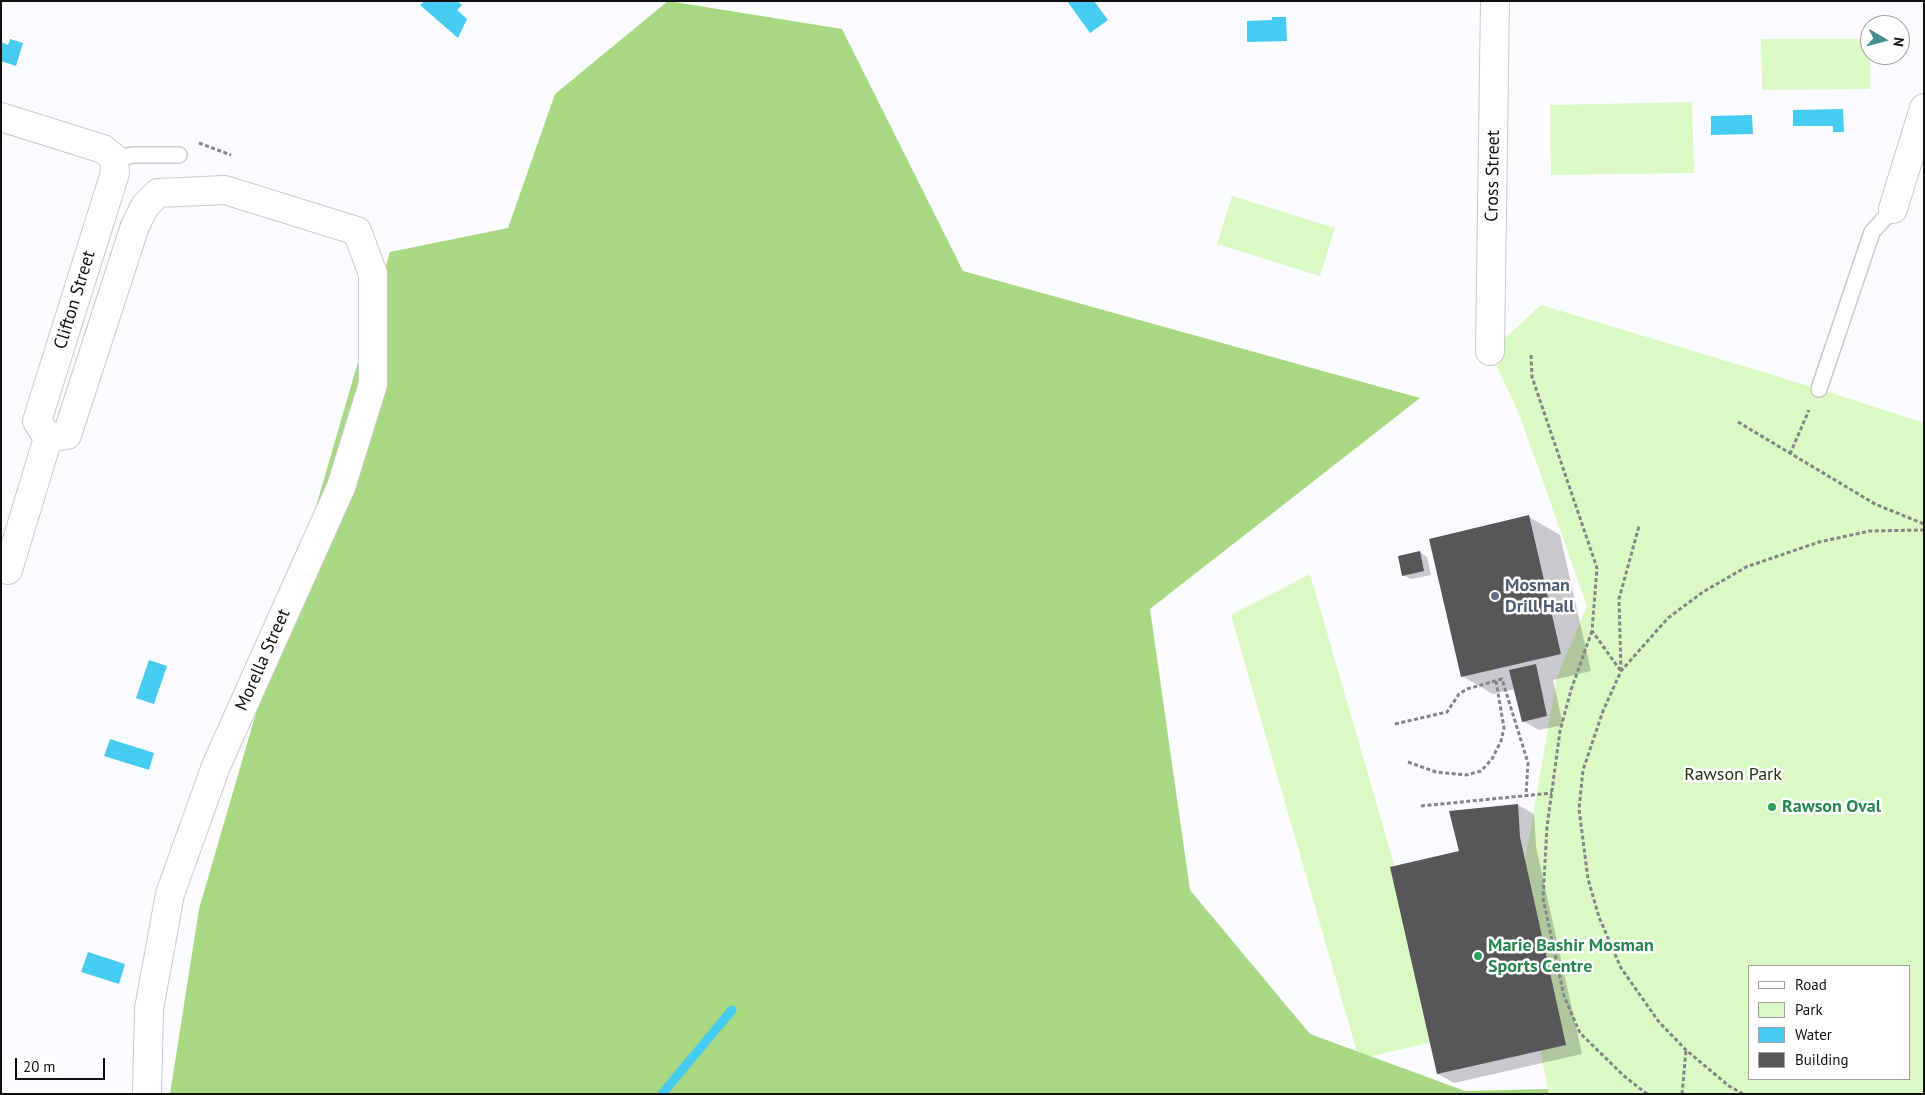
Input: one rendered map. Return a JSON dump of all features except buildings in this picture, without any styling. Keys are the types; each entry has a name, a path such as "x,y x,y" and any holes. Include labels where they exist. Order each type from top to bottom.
{"street":[{"name":"Cross Street","path":"1490,352 1495,1"},
{"path":"1893,209 1924,108"},
{"path":"1,117 103,149 114,158"},
{"name":"Clifton Street","path":"114,158 115,173 37,421 48,438 67,435 134,226 145,206 158,194 225,190 357,231"},
{"name":"Morella Street","path":"147,1094 150,1009 170,894 216,766 341,487 372,384 373,274 357,231"},
{"path":"8,570 48,438"}],"lane":[{"path":"114,158 134,155 179,154"},
{"path":"1819,389 1872,232 1893,209"}],"path":[{"path":"191,140 231,156"},
{"path":"1531,355 1532,377 1597,568 1592,631 1571,690 1560,731 1547,827 1542,898 1564,996 1580,1033 1624,1076 1647,1094"},
{"path":"1790,454 1819,389"},
{"path":"1738,422 1875,504 1924,524"},
{"path":"1621,672 1619,599 1639,526"},
{"path":"1743,1094 1729,1086 1686,1050 1659,1022 1621,968 1599,917 1588,878 1579,809 1583,770 1603,711 1621,672 1668,618 1703,592 1746,567 1819,542 1870,531 1924,530"},
{"path":"1592,631 1621,672"},
{"path":"1395,724 1447,712 1459,694 1467,689 1502,679 1528,763 1526,796"},
{"path":"1408,762 1436,772 1466,775 1481,771 1492,759 1501,741 1504,728 1496,681"},
{"path":"1421,806 1552,793"},
{"path":"1682,1094 1686,1050"}],"green space":[{"path":"668,1 842,29 963,271 1420,398 1150,609 1190,890 1310,1034 1465,1091 1548,1089 1549,1094 170,1094 199,909 390,252 508,228 555,94"},
{"path":"1761,39 1860,39 1860,65 1870,65 1870,89 1762,90"},
{"path":"1692,102 1694,173 1551,175 1550,105"},
{"path":"1232,196 1335,228 1320,276 1217,244"},
{"name":"Rawson Park","path":"1541,305 1819,389 1924,423 1924,1094 1549,1094 1515,919 1557,677 1587,606 1520,416 1490,352"},
{"path":"1310,574 1400,885 1437,1041 1359,1059 1231,615"}],"water":[{"path":"425,1 457,1 462,5 457,10 467,19 458,38 420,5"},
{"path":"1067,1 1094,1 1108,20 1090,33"},
{"path":"1272,17 1286,17 1287,41 1247,42 1247,21 1272,20"},
{"path":"10,39 23,43 16,66 1,61 1,42 8,45"},
{"path":"1843,109 1844,132 1833,132 1833,126 1793,126 1793,110"},
{"path":"1752,115 1753,134 1711,135 1711,116"},
{"path":"149,660 167,666 154,704 136,698"},
{"path":"110,739 154,753 149,770 104,756"},
{"path":"88,952 125,964 119,984 81,972"}],"waterway":[{"path":"662,1094 732,1010"}],"place":[{"name":"Mosman Drill Hall","path":"1495,596"},
{"name":"Rawson Oval","path":"1772,807"},
{"name":"Marie Bashir Mosman Sports Centre","path":"1478,956"}]}
